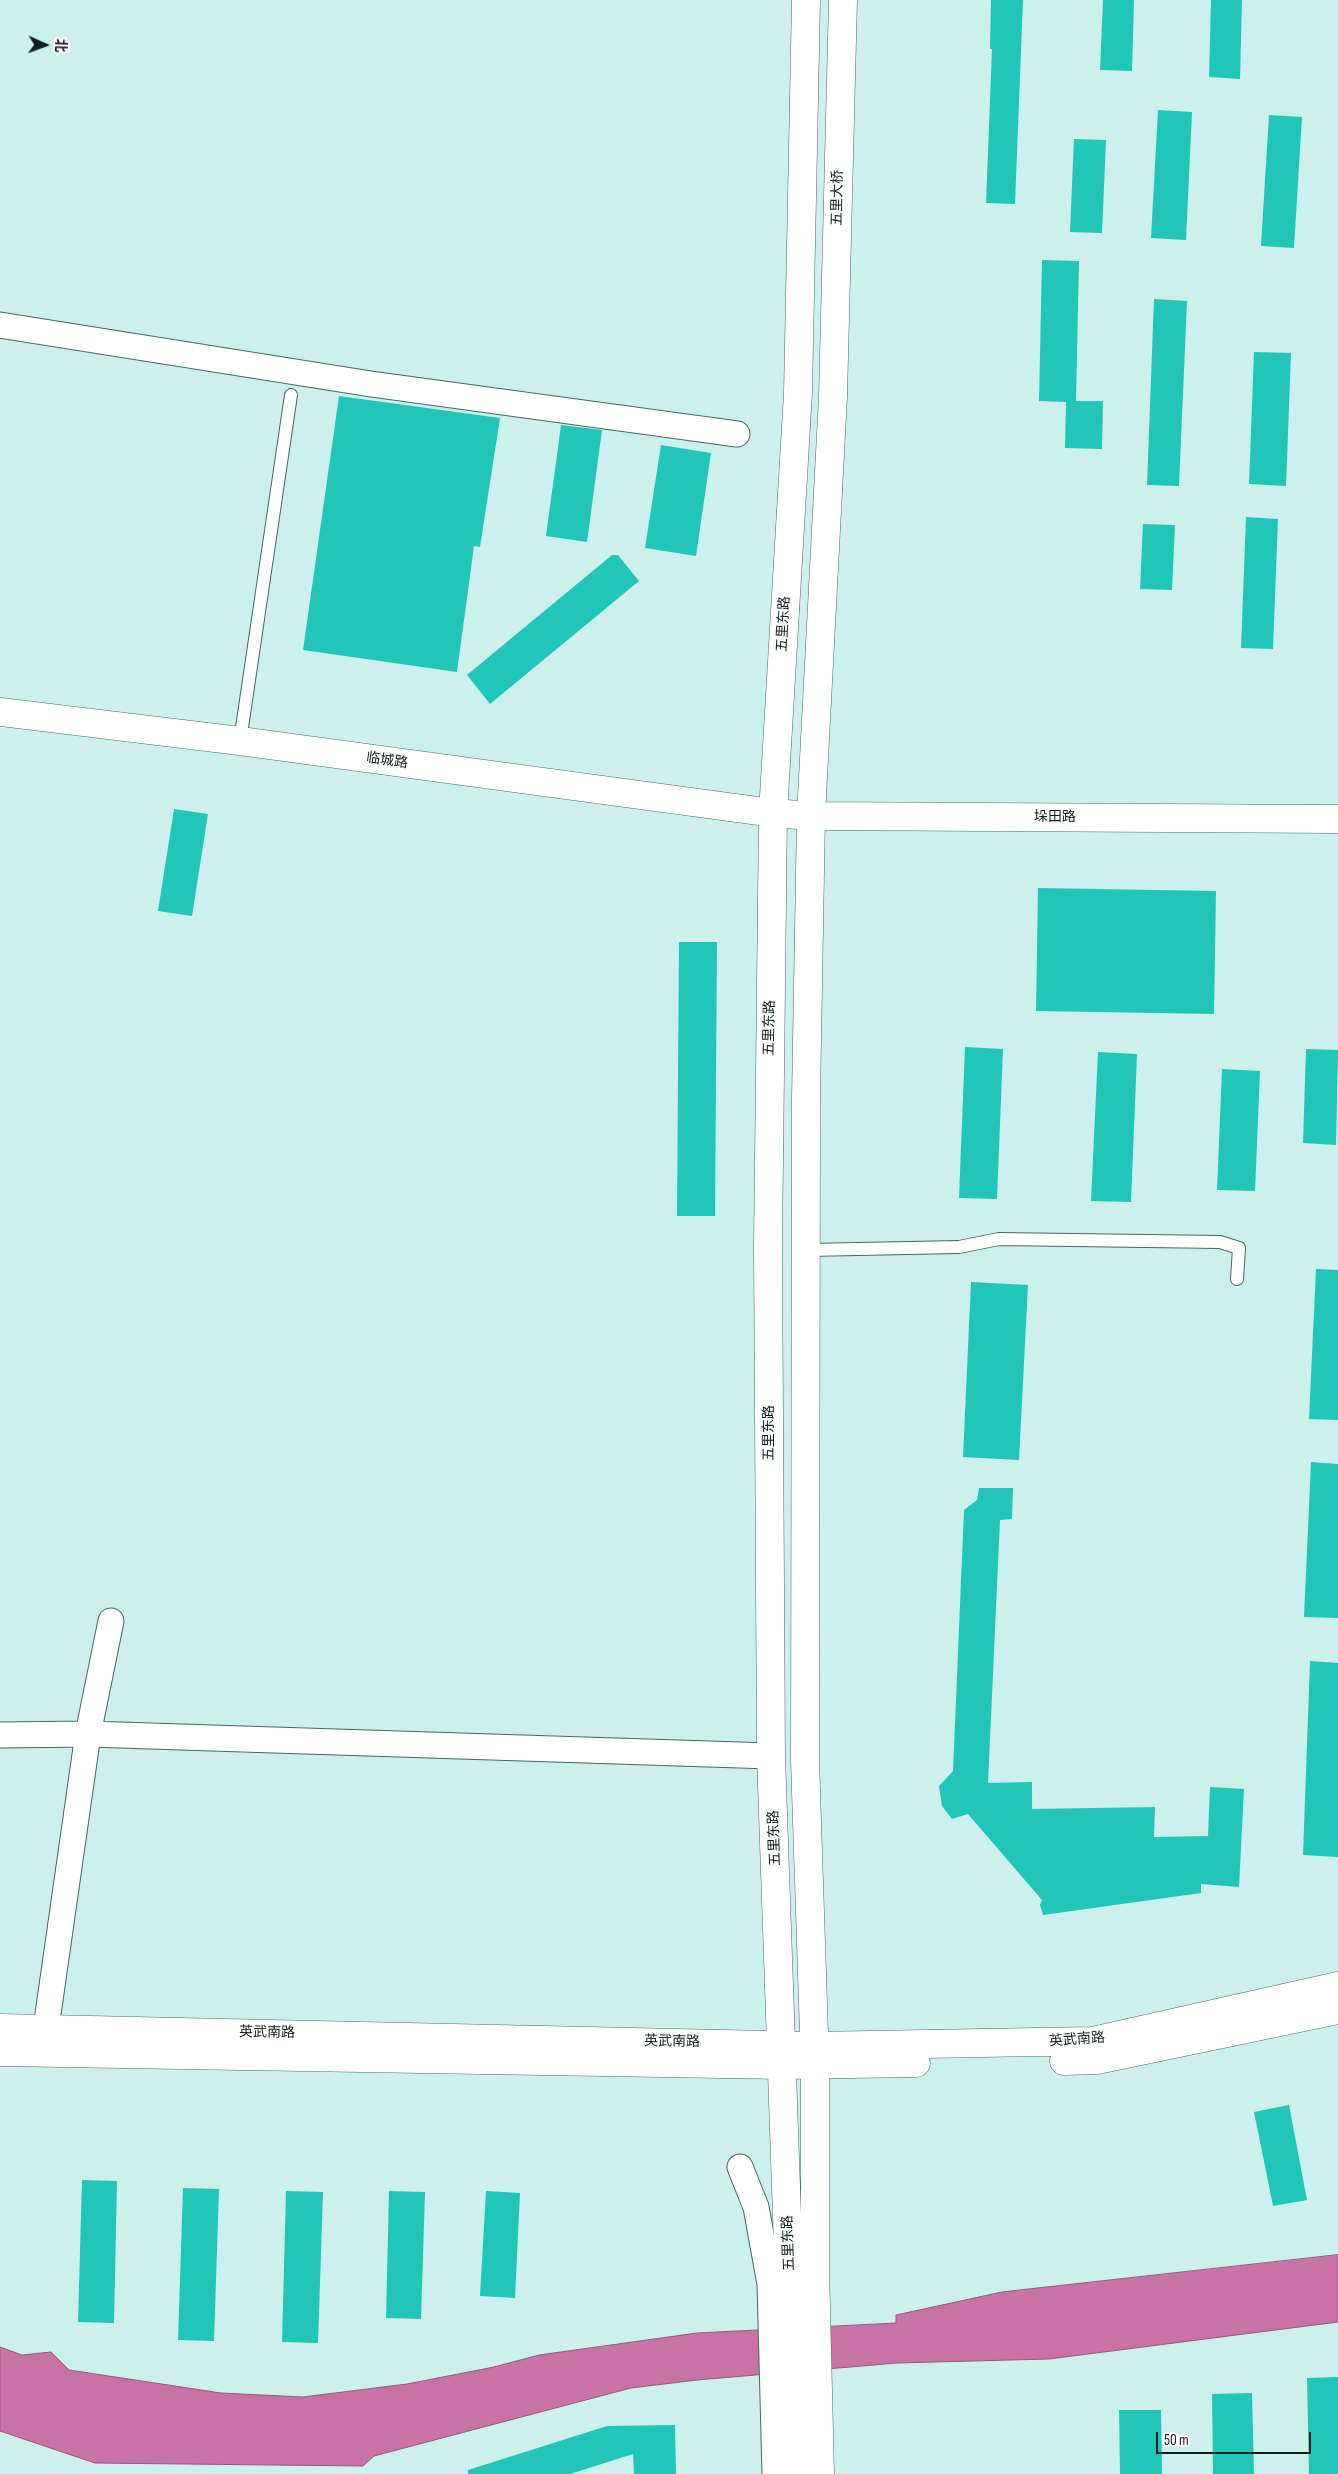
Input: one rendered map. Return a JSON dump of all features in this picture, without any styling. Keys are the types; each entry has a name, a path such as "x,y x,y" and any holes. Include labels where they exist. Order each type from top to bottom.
{"main road":[{"name":"五里东路","path":"803,2263 783,2055 772,1756 768,1246 772,813 798,393 806,0"},
{"name":"五里大桥","path":"833,396 843,0"},
{"name":"五里东路","path":"796,2474 795,2397 814,2056 805,1760 806,1098 811,816 833,396"},
{"name":"临城路","path":"0,712 240,741 772,813"},
{"name":"垛田路","path":"772,813 811,816 1338,818"},
{"name":"英武南路","path":"814,2056 1093,2041 1338,1986"},
{"name":"英武南路","path":"0,2028 46,2028 814,2056 1098,2060 1338,2010"},
{"name":"英武南路","path":"0,2052 783,2055"},
{"name":"五里东路","path":"795,2397 820,2474"}],"street":[{"path":"0,325 372,384 737,434"},
{"path":"46,2028 88,1734 111,1621"},
{"path":"0,1735 88,1734 772,1756"},
{"path":"740,2167 756,2206 770,2284 795,2397 775,2474"}],"lane":[{"path":"240,741 291,395"},
{"path":"807,1250 959,1247 999,1239 1220,1242 1239,1248 1237,1279"}],"shaded area":[{"path":"1338,2255 1338,2322 1049,2359 897,2363 697,2380 631,2388 374,2456 363,2466 95,2463 0,2431 0,2347 22,2355 51,2352 69,2370 221,2393 303,2397 407,2384 494,2367 539,2355 697,2333 896,2323 896,2315 1002,2292"}],"building":[{"path":"991,0 1023,0 1015,204 986,203 992,49 990,49"},
{"path":"1103,0 1134,0 1132,71 1100,70"},
{"path":"1211,0 1242,0 1240,79 1209,77"},
{"path":"1158,110 1192,112 1186,240 1151,238"},
{"path":"1269,115 1302,117 1294,248 1261,246"},
{"path":"1074,139 1106,140 1102,233 1070,232"},
{"path":"1042,260 1079,261 1076,401 1103,401 1102,449 1065,448 1066,402 1039,401"},
{"path":"1154,299 1187,301 1179,486 1147,485"},
{"path":"1254,352 1291,353 1286,486 1249,484"},
{"path":"339,396 500,418 480,547 474,546 457,672 303,650"},
{"path":"561,425 602,430 587,542 546,536"},
{"path":"661,445 711,453 696,556 645,548"},
{"path":"1246,517 1278,519 1273,649 1241,648"},
{"path":"1143,524 1175,525 1172,590 1140,589"},
{"path":"612,555 618,555 639,581 490,704 467,675"},
{"path":"174,809 208,814 192,916 158,911"},
{"path":"1038,888 1216,891 1214,1014 1036,1011"},
{"path":"679,942 717,942 715,1216 677,1216"},
{"path":"965,1047 1003,1049 997,1199 959,1198"},
{"path":"1306,1049 1338,1050 1336,1145 1303,1143"},
{"path":"1098,1052 1137,1054 1131,1202 1091,1201"},
{"path":"1222,1069 1260,1071 1255,1191 1217,1190"},
{"path":"1316,1269 1338,1270 1338,1420 1309,1419"},
{"path":"971,1282 1028,1285 1019,1460 963,1457"},
{"path":"1311,1462 1338,1464 1338,1618 1304,1617"},
{"path":"979,1488 1013,1488 1012,1519 1000,1520 988,1783 1032,1782 1032,1809 1155,1807 1154,1837 1208,1836 1210,1787 1244,1789 1239,1887 1201,1884 1201,1893 1043,1915 1040,1905 1042,1900 968,1814 952,1819 942,1806 939,1786 953,1771 964,1510 977,1500"},
{"path":"1310,1661 1338,1663 1338,1857 1303,1855"},
{"path":"1289,2105 1307,2200 1273,2206 1254,2112"},
{"path":"82,2180 117,2181 114,2323 78,2322"},
{"path":"183,2188 219,2189 214,2341 178,2340"},
{"path":"286,2191 323,2192 318,2343 282,2342"},
{"path":"389,2191 425,2192 421,2319 386,2318"},
{"path":"486,2191 520,2193 515,2298 480,2296"},
{"path":"1338,2377 1338,2474 1309,2474 1307,2378"},
{"path":"1252,2393 1254,2474 1213,2474 1212,2394"},
{"path":"1119,2410 1161,2410 1162,2474 1120,2474"},
{"path":"675,2425 676,2474 634,2474 633,2454 570,2474 468,2474 468,2470 607,2426"}]}
